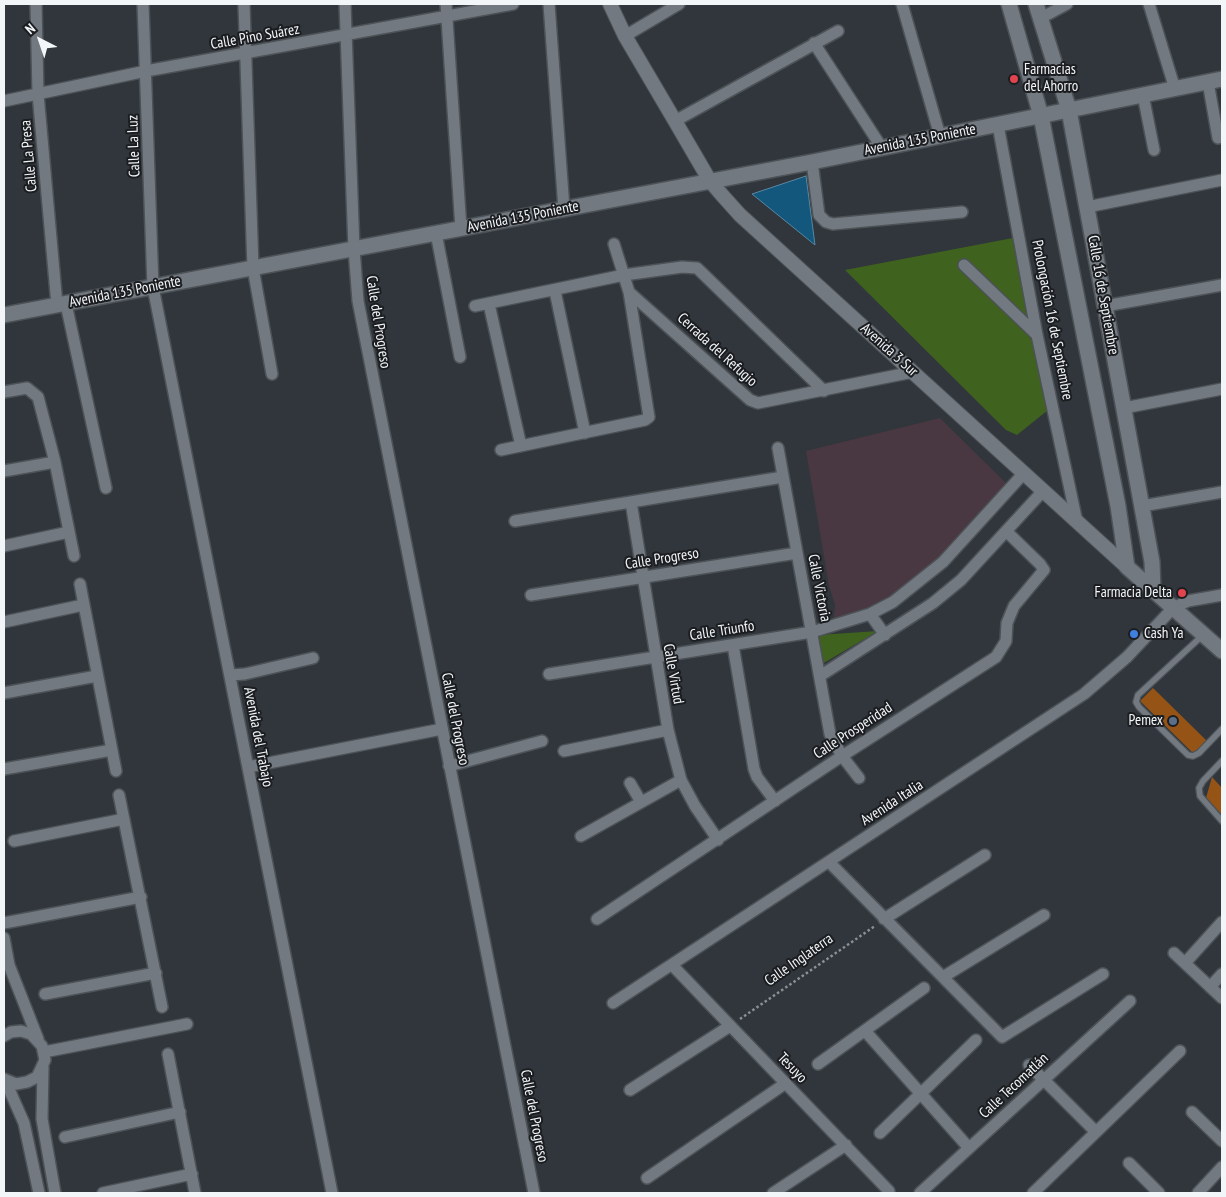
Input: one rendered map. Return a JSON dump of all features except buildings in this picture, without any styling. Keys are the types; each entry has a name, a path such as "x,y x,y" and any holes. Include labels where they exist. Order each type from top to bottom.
{"main road":[{"name":"Calle 16 de Septiembre","path":"1009,4 1041,116 1116,497 1127,567"},
{"name":"Calle 16 de Septiembre","path":"1039,11 1069,110 1152,562 1152,590"},
{"name":"Avenida 135 Poniente","path":"4,316 812,162 1215,81"},
{"name":"Avenida 3 Sur","path":"1127,567 1222,651"}],"street":[{"name":"Calle La Presa","path":"36,4 38,94 61,305 106,488"},
{"name":"Calle La Luz","path":"143,4 154,287"},
{"path":"244,4 253,268 272,374"},
{"name":"Calle del Progreso","path":"345,4 354,249 358,301 534,1193"},
{"name":"Calle Pino Suárez","path":"4,101 146,71 347,36 446,9 513,4"},
{"path":"549,4 564,209"},
{"name":"Avenida 3 Sur","path":"610,4 626,36 710,181 740,215 1127,567"},
{"path":"626,36 679,4"},
{"path":"902,4 940,136"},
{"path":"1039,11 1067,4"},
{"path":"1149,4 1175,89"},
{"path":"446,9 461,229"},
{"path":"675,121 838,31"},
{"path":"814,43 882,148"},
{"path":"1215,81 1218,138"},
{"path":"1143,95 1154,150"},
{"name":"Prolongación 16 de Septiembre","path":"998,125 1037,335 1077,522"},
{"path":"812,162 819,215 826,222 834,224 962,212"},
{"path":"1087,207 1222,180"},
{"path":"436,233 460,357"},
{"path":"501,450 644,420 649,417 629,292 614,244"},
{"path":"964,265 1037,335"},
{"path":"475,306 555,291 624,275 682,267 697,268 824,391"},
{"path":"1105,306 1222,285"},
{"name":"Avenida del Trabajo","path":"154,287 332,1193"},
{"path":"555,291 585,433"},
{"name":"Cerrada del Refugio","path":"629,292 750,400 765,403 912,372"},
{"path":"489,304 521,446"},
{"path":"4,392 27,388 34,391 38,397 55,462 74,556"},
{"path":"1124,408 1222,389"},
{"name":"Calle Victoria","path":"778,448 830,734 842,756"},
{"path":"4,471 55,462"},
{"name":"Calle Triunfo","path":"549,674 812,632 870,614 893,602 943,562 1024,473"},
{"path":"515,521 783,477"},
{"path":"820,676 933,603 961,580 1043,491"},
{"path":"1142,506 1222,492"},
{"name":"Calle Virtud","path":"630,502 668,730 681,780 695,806 718,840"},
{"name":"Calle Prosperidad","path":"597,919 842,756 996,657 1006,642 1007,622 1014,606 1044,570 1006,531"},
{"path":"4,546 69,532"},
{"name":"Calle Progreso","path":"531,595 797,553"},
{"path":"80,584 116,771"},
{"path":"1173,608 1195,600 1222,595"},
{"path":"4,622 83,604"},
{"name":"Avenida Italia","path":"613,1003 673,966 1084,694 1127,657 1173,608"},
{"path":"870,614 885,635"},
{"path":"733,645 754,769 775,801"},
{"path":"230,675 313,658"},
{"path":"4,693 97,676"},
{"path":"248,767 442,729"},
{"path":"564,751 668,730"},
{"path":"449,766 542,741"},
{"path":"4,769 112,750"},
{"path":"842,756 859,778"},
{"path":"580,836 681,780"},
{"path":"630,783 641,802"},
{"path":"119,795 162,1006"},
{"path":"14,841 124,819"},
{"path":"884,919 985,855"},
{"path":"830,862 1002,1037 1103,974"},
{"path":"4,923 141,897"},
{"path":"943,977 1044,915"},
{"path":"1185,963 1222,922"},
{"path":"4,938 9,965 44,1052 42,1119 55,1193"},
{"path":"1174,952 1222,998"},
{"name":"Tesuyo","path":"673,966 889,1191"},
{"path":"45,994 156,973"},
{"path":"1210,987 1222,974"},
{"path":"818,1064 866,1032 924,988"},
{"name":"Calle Tecomatlán","path":"920,1193 1130,1001"},
{"path":"44,1052 187,1024"},
{"path":"630,1090 730,1026"},
{"path":"4,1036 11,1032 21,1031 31,1034 39,1041"},
{"path":"866,1032 969,1148"},
{"path":"880,1133 976,1040"},
{"path":"1033,1193 1180,1051"},
{"path":"168,1054 195,1193"},
{"path":"1029,1065 1096,1132"},
{"path":"4,1079 16,1084 27,1082 37,1076 43,1067"},
{"path":"4,1079 24,1123 39,1193"},
{"path":"647,1178 786,1083"},
{"path":"65,1137 180,1112"},
{"path":"1192,1112 1222,1141"},
{"path":"773,1193 846,1145"},
{"path":"1129,1164 1157,1192"},
{"path":"1198,1193 1222,1167"},
{"path":"103,1193 192,1174"}],"lane":[{"path":"1203,635 1138,695 1136,702 1188,755 1193,756 1199,753 1222,729"},
{"path":"1222,761 1199,788 1200,796 1222,821"}],"path":[{"name":"Calle Inglaterra","path":"730,1026 884,919"}],"shaded area":[{"path":"940,418 1010,487 904,593 833,624 835,605 829,586 806,451"}],"green space":[{"path":"1018,237 1053,406 1017,435 1006,430 845,270"},
{"path":"878,631 822,664 818,635"}],"water":[{"path":"806,176 815,245 752,194"}],"place":[{"name":"Farmacias del Ahorro","path":"1014,79"},
{"name":"Farmacia Delta","path":"1182,593"},
{"name":"Cash Ya","path":"1134,634"},
{"name":"Pemex","path":"1173,721"}]}
